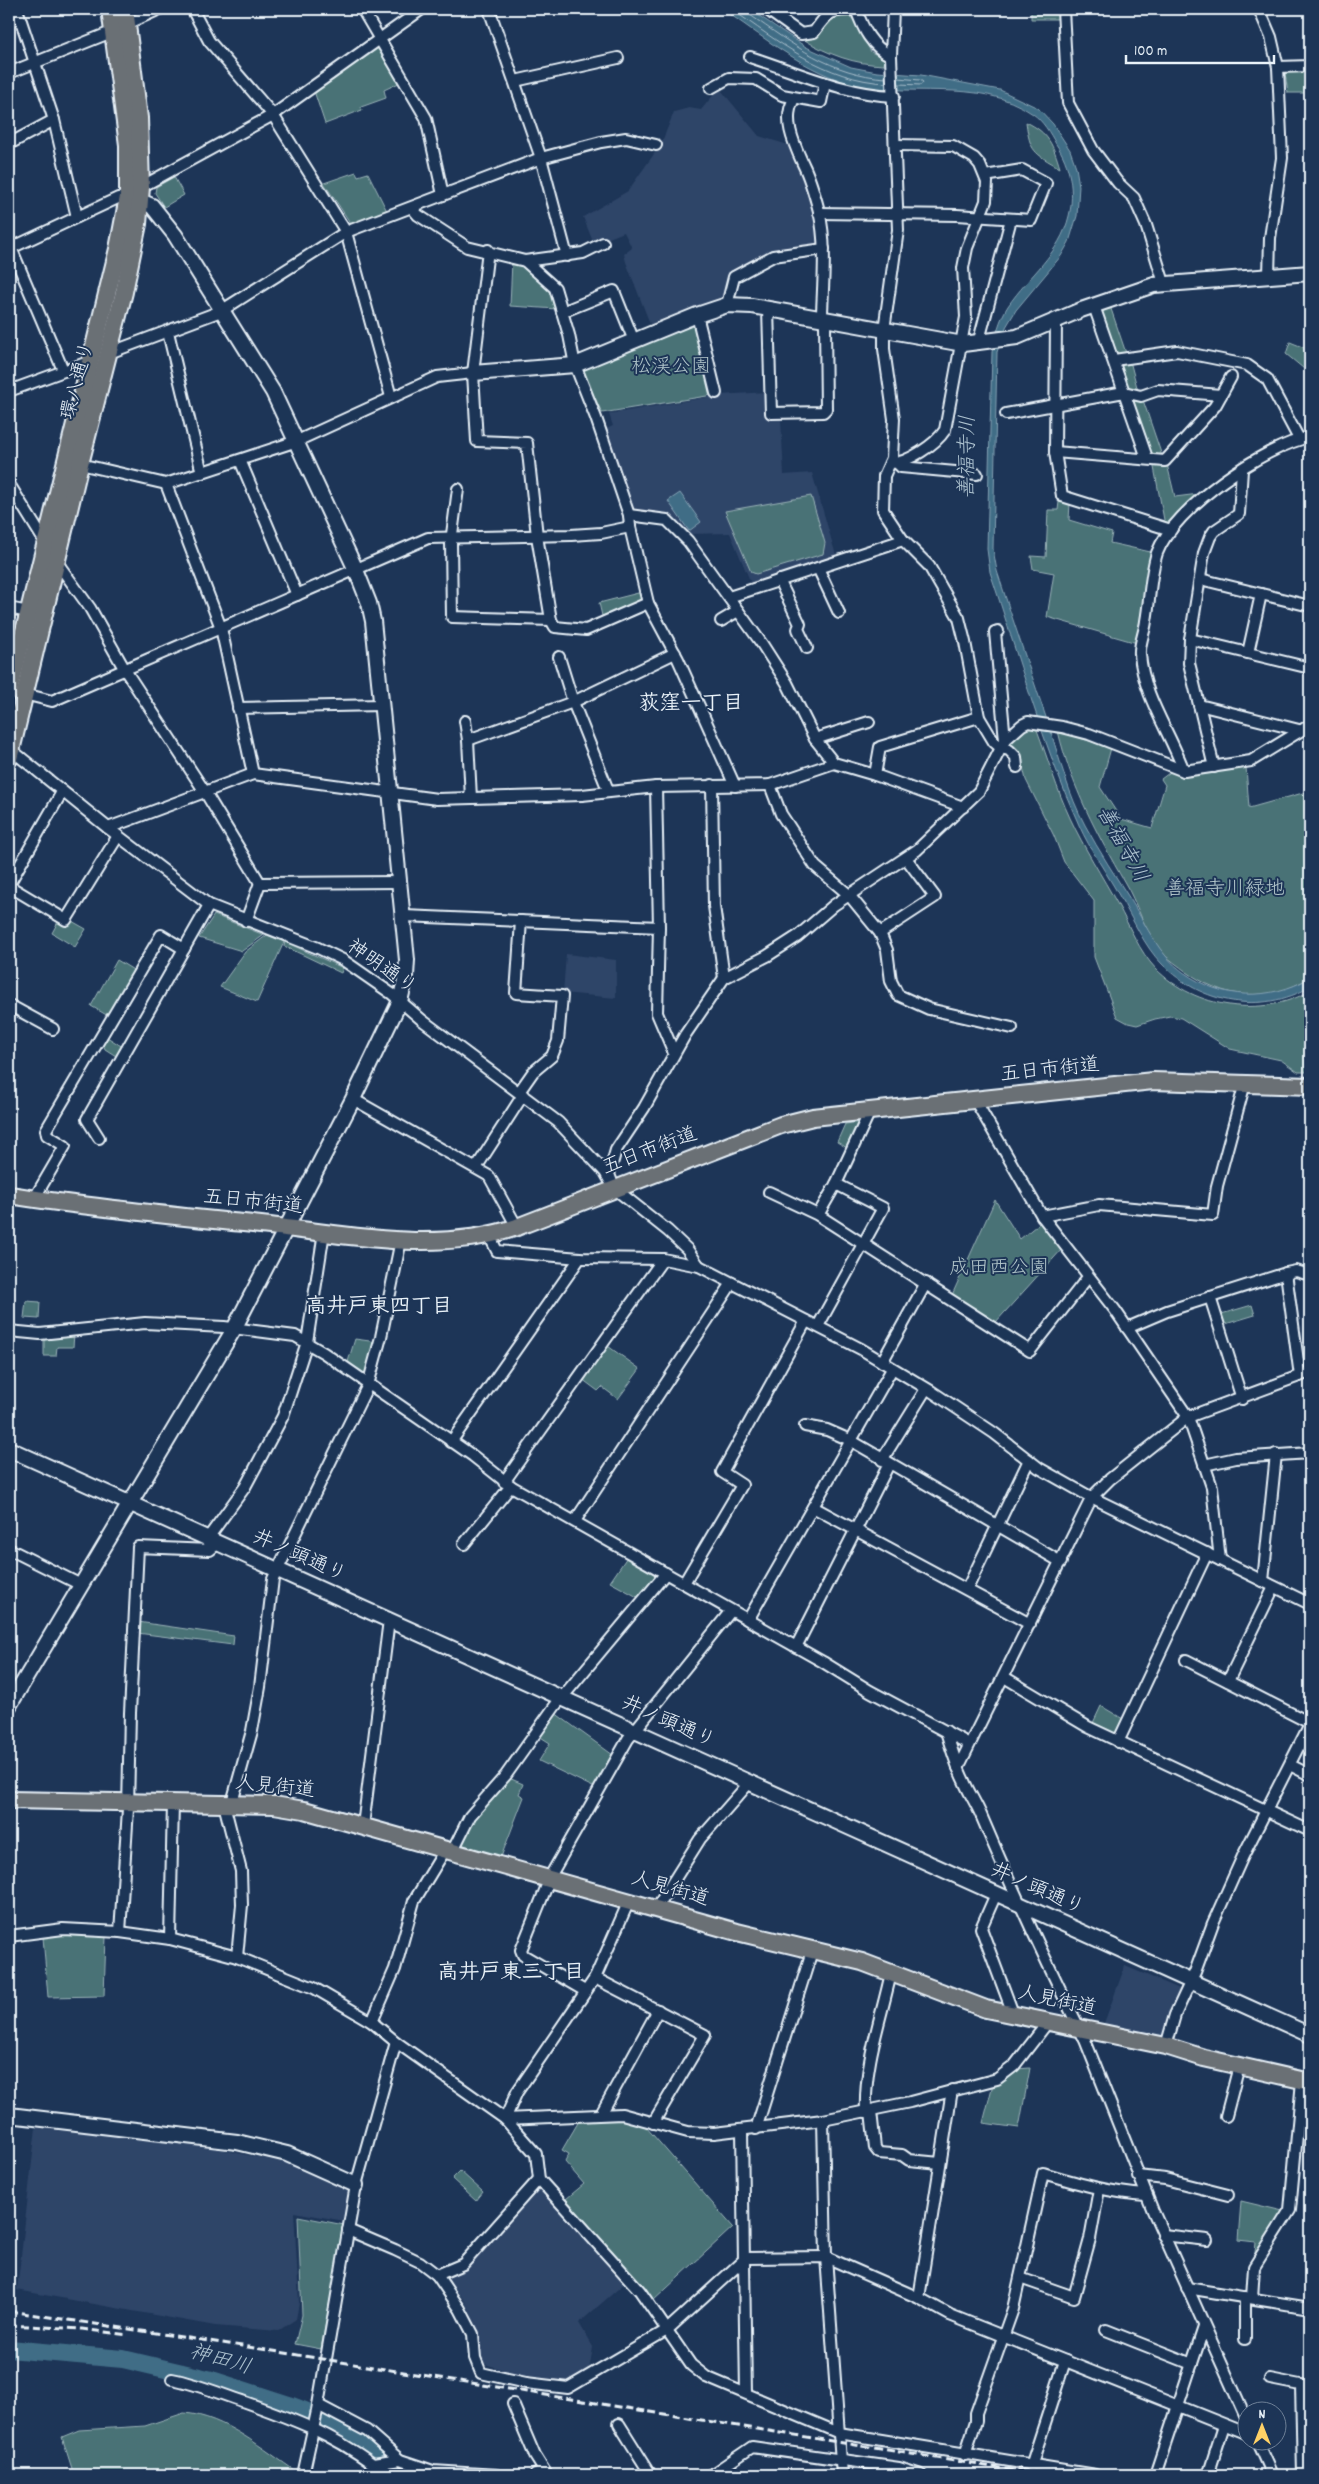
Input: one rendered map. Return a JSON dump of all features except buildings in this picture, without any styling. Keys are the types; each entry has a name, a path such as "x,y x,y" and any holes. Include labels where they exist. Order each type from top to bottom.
{"main road":[{"name":"環八通り","path":"16,693 57,562 124,292 137,195 126,120 122,21 110,9"},
{"name":"環八通り","path":"9,752 28,612 118,249 137,195"},
{"name":"五日市街道","path":"9,1195 401,1240 457,1241 517,1227 781,1125 813,1117 1153,1082 1310,1086"},
{"name":"人見街道","path":"9,1800 290,1807 656,1909 862,1962 986,2009 1166,2046 1239,2066 1306,2081"}],"street":[{"path":"17,9 54,120 77,217"},
{"path":"9,73 122,21 160,9"},
{"path":"192,9 209,41 273,115 346,232 391,397"},
{"path":"362,9 426,118 443,194"},
{"path":"63,370 9,247 118,198 137,195 273,115 422,9"},
{"path":"489,9 541,158 567,256"},
{"path":"766,9 801,34 814,32 826,14 834,10 856,9 874,46 891,56"},
{"path":"893,9 891,56 898,230 884,330 884,348 894,419 894,463"},
{"path":"1063,9 1068,103 1098,158 1118,183 1134,198 1146,225 1164,283"},
{"path":"1259,9 1271,37 1278,66 1282,158 1270,238 1269,276"},
{"path":"750,57 825,83 861,92 893,94"},
{"path":"515,81 618,58"},
{"path":"1278,66 1310,66"},
{"path":"711,88 729,78 756,79 782,95 794,99 820,102 825,83"},
{"path":"768,309 771,413 823,412 826,409 824,249 819,212 804,164 792,141 789,107 794,99"},
{"path":"9,144 54,120"},
{"path":"109,353 221,311 346,232 412,208 443,194 541,158 601,142 626,138 656,145"},
{"path":"896,145 953,146 974,158 985,176 986,201 967,248 964,268 966,317 945,430 939,438 894,463 884,476 883,510 903,540 929,566 959,618 979,717 994,742 1003,744 1016,758 1018,767"},
{"path":"819,212 1031,220 1046,183 1022,170 985,176"},
{"path":"9,1706 234,1328 353,1099 400,1001 407,968 392,793 374,621 369,603 356,570 273,392 175,235 152,206 137,195"},
{"path":"412,208 418,216 462,244 525,261 583,253 603,243"},
{"path":"981,343 1011,219"},
{"path":"727,305 734,277 773,256 824,249"},
{"path":"488,250 473,373 477,441 527,443 537,536 551,620 554,627 586,630 648,603"},
{"path":"525,261 555,288 575,365 596,418 629,516 648,603 674,653 735,786"},
{"path":"80,464 166,484 297,441 437,377 575,365 697,315 727,305 737,304 768,309 960,344 981,343 1010,339 1121,295 1164,283 1310,273"},
{"path":"562,312 614,291 634,341"},
{"path":"1094,306 1147,458"},
{"path":"697,315 716,394"},
{"path":"1056,321 1055,452 1062,496 1170,530"},
{"path":"168,332 202,473"},
{"path":"1114,360 1177,351 1247,365 1267,379 1298,439"},
{"path":"9,391 91,361"},
{"path":"1055,452 1147,458 1165,461 1215,406 1231,377"},
{"path":"1006,414 1056,403 1124,392 1141,396 1158,390 1221,395"},
{"path":"1184,771 1175,746 1148,691 1139,652 1158,552 1170,530 1215,485 1272,450 1310,436"},
{"path":"240,460 297,595"},
{"path":"894,463 901,467 977,474"},
{"path":"1214,767 1189,663 1190,639 1200,579 1210,537 1239,514 1242,470"},
{"path":"9,484 57,562 90,608 125,670 205,792 260,883"},
{"path":"166,484 221,628 253,774"},
{"path":"458,489 452,538 452,617 551,620"},
{"path":"629,516 667,520 688,541 729,597 787,684 815,739 834,762 962,807"},
{"path":"16,693 52,701 428,538 601,533 630,526"},
{"path":"729,597 903,540"},
{"path":"818,568 838,613"},
{"path":"1200,579 1310,606"},
{"path":"779,580 800,624 798,629 806,648"},
{"path":"1248,653 1261,594"},
{"path":"9,608 28,612"},
{"path":"721,621 738,611"},
{"path":"998,631 995,632 1003,744"},
{"path":"1190,639 1310,668"},
{"path":"468,740 573,702 674,653"},
{"path":"559,657 573,702 608,790"},
{"path":"1199,704 1298,730"},
{"path":"238,708 382,705"},
{"path":"875,775 880,747 979,717"},
{"path":"465,720 471,798"},
{"path":"815,739 869,722"},
{"path":"614,1188 609,1174 616,1150 644,1108 674,1053 724,978 767,956 798,936 848,895 906,858 978,791 1003,744 1022,725 1028,722 1057,726 1089,734 1184,771 1251,760 1298,730 1310,725"},
{"name":"神明通り","path":"9,752 208,905 295,938 343,960 400,1001 558,1122 582,1145 605,1172 614,1188 668,1231 687,1249 699,1266"},
{"path":"108,828 253,774 437,799 582,794 608,790 656,787 770,785 834,762"},
{"path":"712,785 714,906 724,978"},
{"path":"770,785 781,814 815,866 848,895 880,933 887,950 891,981 898,995 929,1009 1012,1028"},
{"path":"656,787 659,927 657,1013 674,1053"},
{"path":"62,792 9,886 66,920 118,836"},
{"path":"880,933 935,897 906,858"},
{"path":"260,883 400,882"},
{"path":"246,921 260,883"},
{"path":"99,1138 87,1119 208,905"},
{"path":"404,916 659,927"},
{"path":"476,1168 533,1072 552,1056 558,1041 562,996 516,993 521,921"},
{"path":"34,1199 65,1146 47,1135 46,1130 156,943 161,935 184,948"},
{"path":"9,1004 53,1029"},
{"path":"1042,1216 1099,1205 1213,1215 1217,1186 1245,1083"},
{"path":"353,1099 489,1176 517,1227"},
{"path":"974,1100 1042,1216 1127,1328 1188,1417 1216,1510 1220,1560"},
{"path":"818,1215 836,1184 870,1111"},
{"path":"818,1326 862,1243 883,1208 836,1184"},
{"path":"769,1192 818,1215 1030,1351 1088,1277"},
{"path":"120,1932 128,1802 138,1547 210,1550 213,1540 245,1487 283,1416 307,1342 324,1232"},
{"path":"489,1235 497,1252 580,1258 662,1259 699,1266 818,1326 882,1362 994,1433 1029,1460 1092,1497 1310,1604"},
{"path":"237,1957 242,1906 240,1870 229,1804 233,1799 252,1731 260,1687 273,1579 368,1385 381,1337 401,1240"},
{"path":"451,1442 580,1258"},
{"path":"464,1544 508,1484 662,1259"},
{"path":"1127,1328 1167,1311 1286,1273 1296,1271 1310,1275"},
{"path":"1286,1273 1300,1376"},
{"path":"882,1362 926,1283"},
{"path":"575,1521 732,1284"},
{"path":"1210,1298 1242,1399"},
{"path":"684,1583 742,1486 722,1472 806,1320"},
{"path":"9,1331 40,1334 145,1323 234,1328 295,1336 307,1342 483,1463 508,1484 870,1691 969,1744"},
{"path":"748,1620 892,1368"},
{"path":"958,1768 1092,1497 1110,1479 1188,1417 1242,1399 1310,1372"},
{"path":"796,1647 886,1462 926,1389"},
{"path":"805,1426 827,1430 850,1440 1061,1562"},
{"name":"井ノ頭通り","path":"9,1449 1310,2035"},
{"path":"1204,1465 1236,1458 1310,1452"},
{"path":"1263,1581 1276,1454"},
{"path":"967,1589 1029,1460"},
{"path":"813,1506 1030,1624"},
{"path":"9,1549 81,1585"},
{"path":"1118,1742 1207,1553"},
{"path":"372,2022 395,1969 414,1901 449,1851 470,1816 501,1781 561,1698 666,1573"},
{"path":"1228,1681 1274,1587"},
{"path":"585,1990 522,1955 521,1950 550,1878 596,1794 635,1731 730,1612"},
{"path":"363,1826 390,1620"},
{"path":"1166,2046 1176,2015 1213,1923 1310,1724 1186,1660"},
{"path":"1004,1677 1118,1742 1310,1832"},
{"path":"946,1731 958,1768 1018,1903 1036,1934 1085,2040 1138,2176 1239,2402"},
{"path":"1290,1765 1310,1775"},
{"path":"656,1909 700,1839 750,1782"},
{"path":"170,1939 173,1803"},
{"path":"996,1894 982,1928 1011,2008"},
{"path":"505,2119 517,2092 595,1978 629,1901"},
{"path":"9,1936 62,1929 120,1932 170,1939 237,1957 314,1988 372,2022 396,2042 505,2119 536,2154 540,2179 640,2291 691,2365 698,2372 840,2433 1031,2466 1096,2475"},
{"path":"756,2129 812,1950"},
{"path":"891,1973 865,2088 875,2148 879,2153 902,2155 909,2160 940,2163"},
{"path":"595,1978 705,2035 654,2123"},
{"path":"601,2114 658,2010"},
{"path":"505,2119 554,2119 601,2114 622,2114 688,2132 742,2131 823,2120 869,2111 998,2079 1014,2066 1048,2022"},
{"path":"303,2475 314,2426 356,2185 396,2042"},
{"path":"1226,2116 1239,2066"},
{"path":"1245,2338 1248,2297 1254,2266 1290,2210 1306,2081"},
{"path":"919,2298 952,2090"},
{"path":"9,2115 237,2142 287,2154 356,2185"},
{"path":"823,2120 826,2257 842,2459 840,2474"},
{"path":"742,2131 746,2258 746,2393"},
{"path":"965,2455 976,2421 976,2413 1004,2335 1020,2278 1043,2173 1122,2194 1146,2194"},
{"path":"1138,2176 1166,2180 1228,2195"},
{"path":"437,2275 463,2264 540,2179"},
{"path":"1020,2278 1074,2297 1090,2239 1099,2189"},
{"path":"348,2230 420,2262 437,2275 460,2309 473,2334 475,2358 481,2373 526,2383 568,2388 667,2330 746,2258 826,2257 919,2298 950,2315 1236,2429"},
{"path":"1163,2234 1207,2240"},
{"path":"1187,2288 1310,2308"},
{"path":"1155,2475 1204,2327"},
{"path":"1106,2330 1192,2364"},
{"path":"1031,2466 1065,2361"},
{"path":"172,2379 200,2385 314,2426 373,2464 396,2460"},
{"path":"1270,2379 1306,2386 1304,2475"},
{"path":"513,2404 542,2474"},
{"path":"317,2408 367,2431 396,2460 433,2471 497,2475"},
{"path":"619,2424 651,2475"},
{"path":"1208,2475 1224,2425"},
{"path":"711,2475 752,2447 899,2468 921,2475"},
{"path":"1261,2452 1272,2475"}],"shaded area":[{"path":"721,90 759,136 788,145 800,162 818,225 820,247 772,251 732,274 728,290 722,302 652,329 626,262 624,254 632,248 624,232 594,244 583,217 628,191 661,144 674,112 689,108 701,110 715,93"},
{"path":"767,392 768,418 779,417 781,420 784,475 812,473 837,559 751,583 730,533 687,534 670,519 633,514 606,429 613,426 609,414 720,395"},
{"path":"566,954 616,960 616,998 563,993"},
{"path":"1125,1966 1182,1990 1167,2039 1103,2026"},
{"path":"36,2128 189,2143 287,2163 346,2186 350,2190 345,2221 294,2212 299,2303 296,2319 278,2331 215,2326 17,2290"},
{"path":"539,2184 626,2282 579,2323 593,2347 589,2370 566,2383 528,2379 480,2362 480,2343 476,2324 464,2300 446,2278 468,2267"}],"green space":[{"path":"1031,9 1057,9 1058,19 1031,19"},
{"path":"849,16 854,20 871,52 885,59 884,65 862,63 842,58 822,50 803,39 817,37 834,17"},
{"path":"377,45 382,46 401,82 384,90 386,98 361,107 362,110 325,124 314,91"},
{"path":"1310,71 1310,93 1288,93 1285,73"},
{"path":"1026,122 1034,126 1049,140 1060,168 1044,159 1035,151 1029,140"},
{"path":"356,172 358,176 368,173 387,211 351,224 324,183"},
{"path":"174,177 184,195 164,207 155,193 156,187"},
{"path":"512,261 520,264 540,280 550,293 557,309 510,306"},
{"path":"1110,306 1127,356 1118,357 1113,353 1098,310"},
{"name":"松渓公園","path":"696,320 713,395 602,413 582,369"},
{"path":"1290,342 1310,350 1309,373 1286,354"},
{"path":"1130,361 1138,391 1127,389 1118,366 1121,363"},
{"path":"1131,400 1143,400 1162,456 1149,452"},
{"path":"1153,462 1167,464 1175,497 1199,494 1172,525 1165,525"},
{"path":"811,496 825,543 823,554 756,574 751,572 725,511"},
{"path":"1059,502 1070,503 1069,520 1112,533 1110,543 1155,553 1137,643 1047,617 1054,573 1033,569 1031,556 1046,557 1048,510 1058,510"},
{"path":"642,592 646,601 603,620 599,603"},
{"name":"善福寺川緑地","path":"1031,727 1037,730 1061,797 1075,829 1140,947 1156,969 1172,983 1190,993 1210,1001 1230,1005 1271,1005 1310,991 1310,1065 1306,1072 1298,1072 1281,1060 1230,1049 1181,1018 1170,1016 1137,1025 1117,1017 1094,957 1094,901 1064,862 1054,836 1026,780 1020,754 1010,743 1019,731"},
{"name":"善福寺川緑地","path":"1058,731 1111,748 1100,787 1121,819 1152,828 1165,785 1161,779 1173,770 1182,774 1246,767 1249,808 1310,791 1310,977 1278,992 1246,995 1230,992 1199,980 1163,954 1149,934 1129,890 1086,809 1070,771"},
{"path":"214,915 264,935 242,951 199,938"},
{"path":"59,920 67,925 70,920 86,929 75,947 52,933"},
{"path":"267,935 284,942 257,1002 220,987 245,952"},
{"path":"285,942 343,968 341,973 284,946"},
{"path":"117,960 135,971 110,1017 91,1006"},
{"path":"107,1037 126,1049 122,1054 116,1056 105,1049 103,1044"},
{"path":"862,1122 849,1149 837,1142 845,1124"},
{"name":"成田西公園","path":"995,1200 1020,1239 1042,1221 1063,1248 995,1323 952,1295"},
{"path":"26,1301 40,1302 39,1319 24,1318"},
{"path":"1252,1305 1255,1315 1222,1325 1218,1315"},
{"path":"74,1334 73,1347 57,1347 56,1356 44,1356 44,1337"},
{"path":"355,1339 377,1342 366,1377 347,1365"},
{"path":"605,1344 640,1369 618,1399 602,1387 598,1391 582,1379"},
{"path":"627,1557 658,1576 641,1599 610,1582"},
{"path":"138,1622 234,1636 233,1645 137,1633"},
{"path":"1101,1706 1123,1719 1115,1736 1093,1723"},
{"path":"555,1713 613,1755 595,1788 539,1761 550,1743 539,1736"},
{"path":"509,1778 523,1784 519,1794 524,1797 501,1857 460,1844 473,1819"},
{"path":"63,1934 106,1936 104,1996 48,1997 43,1937"},
{"path":"1030,2068 1019,2128 983,2123 993,2084 1016,2069"},
{"path":"609,2118 626,2119 646,2127 733,2227 653,2301 566,2199 584,2184 565,2162 569,2154 562,2150 579,2121"},
{"path":"460,2171 483,2192 476,2201 452,2179"},
{"path":"1241,2201 1287,2212 1254,2264 1256,2242 1238,2240"},
{"path":"298,2216 344,2225 321,2349 295,2344 302,2315"},
{"path":"184,2413 199,2415 229,2427 258,2444 297,2472 297,2475 74,2475 62,2437 79,2430 145,2426"}],"water":[{"path":"722,9 749,9 806,47 851,67 877,72 921,75 1000,90 1038,108 1053,124 1070,150 1076,167 1079,186 1077,216 1069,242 1061,256 1016,310 1006,327 997,352 993,549 997,571 1074,802 1096,844 1160,949 1183,972 1214,988 1246,994 1262,994 1278,991 1310,978 1310,987 1291,996 1272,1001 1252,1003 1232,1001 1213,996 1195,988 1178,978 1156,957 1144,941 1088,843 1066,795 1042,732 990,572 987,549 992,352 998,328 1005,311 1016,295 1043,264 1065,230 1071,207 1071,188 1068,169 1061,152 1037,117 1012,102 989,95 965,92 892,90 845,82 828,76 796,59"},
{"path":"680,493 701,522 689,531 668,501"}],"waterway":[{"name":"神田川","path":"9,2349 123,2359 212,2380 289,2405 341,2425 361,2439 396,2475"}],"railway":[{"path":"9,2311 242,2346 1042,2475"},
{"path":"9,2325 82,2329 128,2335"}],"district":[{"name":"荻窪一丁目","path":"691,705"},
{"name":"高井戸東四丁目","path":"379,1308"},
{"name":"高井戸東三丁目","path":"511,1974"}],"water label":[{"name":"善福寺川","path":"969,457"},
{"name":"善福寺川","path":"1121,845"}]}
